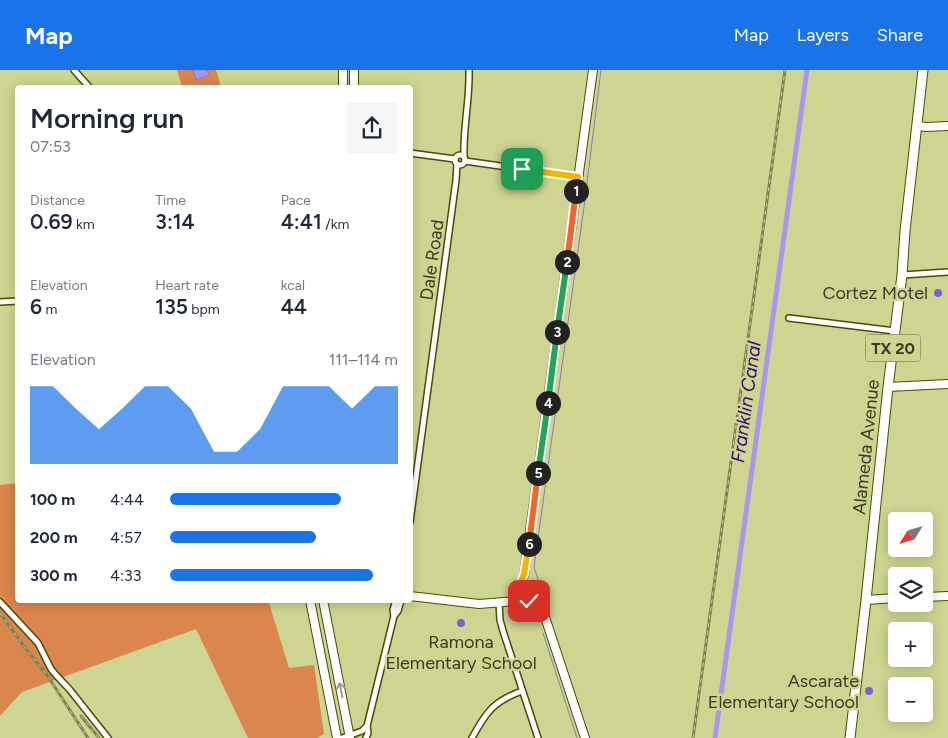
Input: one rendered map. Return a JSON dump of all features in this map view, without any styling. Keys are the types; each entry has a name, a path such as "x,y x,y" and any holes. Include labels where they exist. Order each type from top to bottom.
{"main road":[{"name":"Alameda Avenue","path":"850,738 923,70"}],"street":[{"path":"74,70 87,85"},
{"path":"343,70 343,85"},
{"path":"354,70 354,85"},
{"name":"Dale Road","path":"413,500 463,140 469,70"},
{"path":"540,606 525,597 521,584 524,574 593,70"},
{"path":"917,126 948,126"},
{"path":"413,152 578,177"},
{"path":"902,275 948,272"},
{"path":"0,302 15,301"},
{"path":"789,318 894,331"},
{"path":"888,387 948,384"},
{"path":"524,574 543,611 585,738"},
{"path":"413,596 479,604 515,601 518,603 525,597 526,588 534,592"},
{"path":"525,597 533,599 534,592"},
{"path":"933,597 948,596"},
{"path":"866,600 888,599"},
{"path":"0,602 38,643 51,669 108,738"},
{"path":"499,602 502,631 538,738"},
{"path":"311,603 337,738"},
{"path":"324,603 348,737 368,726"},
{"path":"366,738 394,616 393,610 397,603"},
{"path":"472,738 495,704 522,691"}],"shaded area":[{"path":"177,70 216,70 220,85 181,85"},
{"path":"193,70 207,70 209,75 196,80"},
{"path":"15,483 15,603 269,603 289,668 314,665 324,734 317,738 248,738 196,629 22,692 0,716 0,485"}],"waterway":[{"path":"550,616 534,567 601,70"},
{"name":"Franklin Canal","path":"715,738 807,70"},
{"path":"543,633 577,738"}],"railway":[{"path":"693,738 785,70"},
{"path":"0,613 47,675 88,738"},
{"path":"81,716 99,738"}],"place":[{"name":"Cortez Motel","path":"938,293"},
{"name":"Ramona Elementary School","path":"461,623"},
{"name":"Ascarate Elementary School","path":"869,691"}],"route":[{"path":"522,169 578,177 522,579 522,595 529,601"}]}
